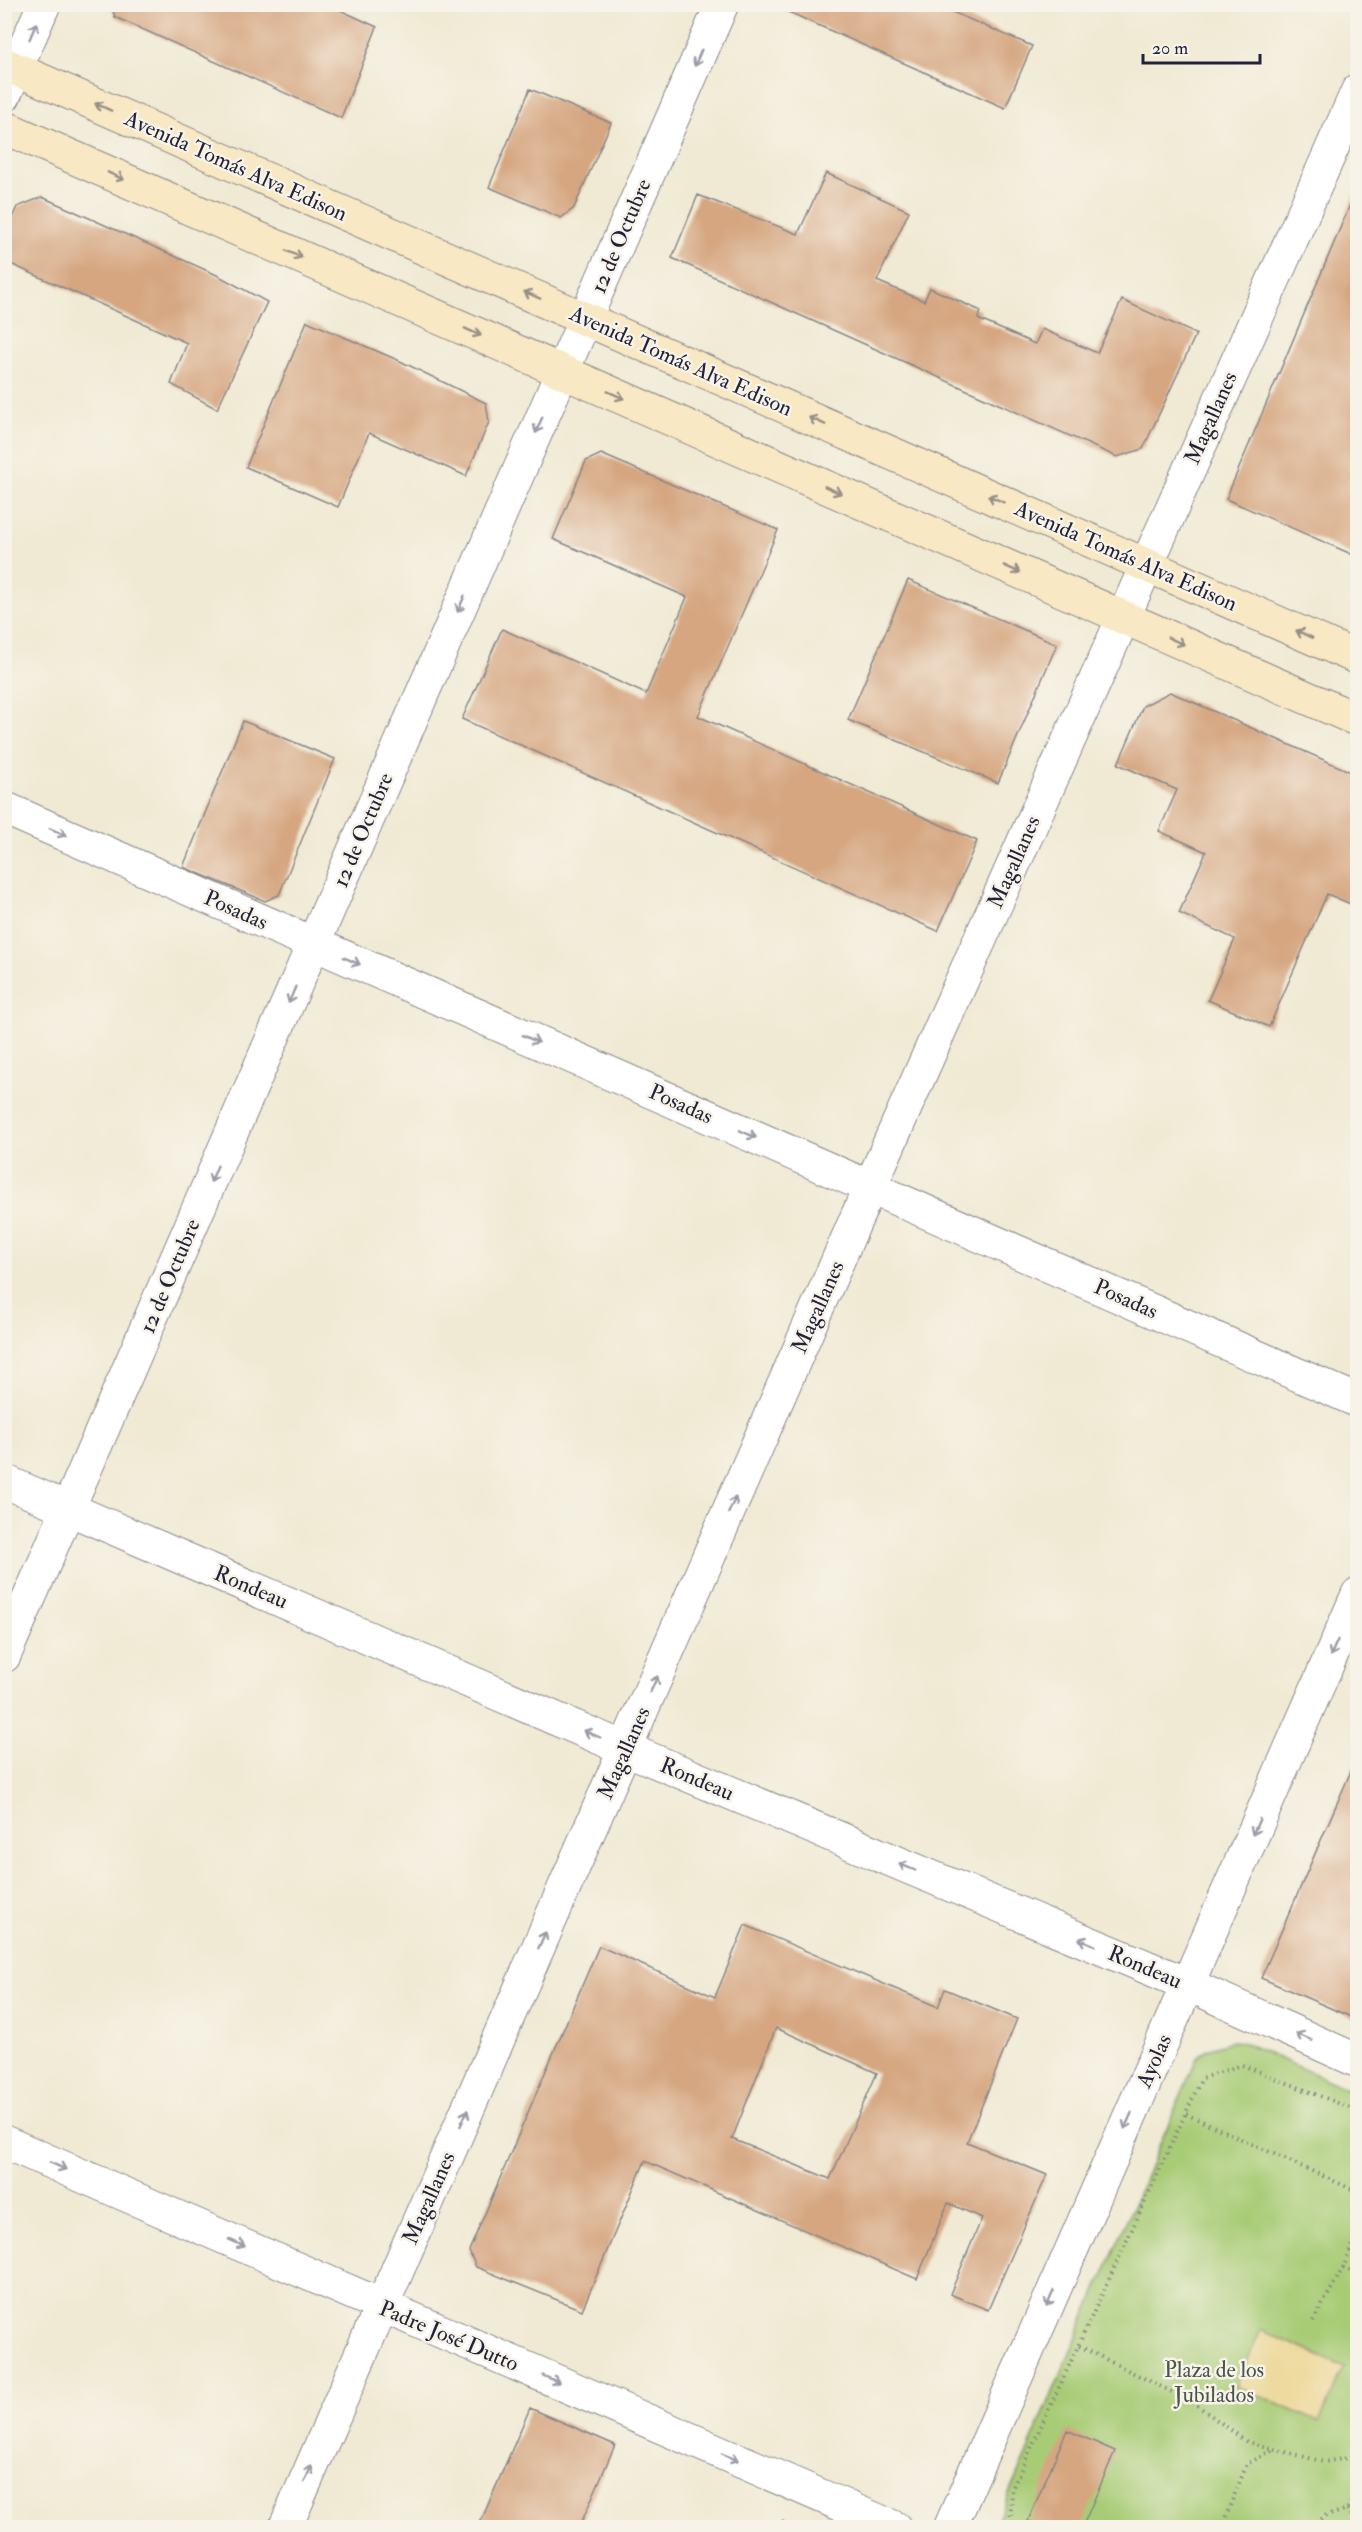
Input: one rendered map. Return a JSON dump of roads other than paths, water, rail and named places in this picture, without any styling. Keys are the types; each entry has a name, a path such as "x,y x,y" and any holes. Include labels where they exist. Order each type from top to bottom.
{"main road":[{"name":"Avenida Tomás Alva Edison","path":"8,76 585,319 1358,658"},
{"path":"4,127 1358,720"}],"street":[{"path":"8,76 45,4"},
{"name":"12 de Octubre","path":"4,1656 722,4"},
{"name":"Magallanes","path":"285,2528 870,1187 1358,90"},
{"name":"Posadas","path":"4,808 1358,1401"},
{"name":"Rondeau","path":"4,1481 626,1749 1187,1984 1358,2061"},
{"name":"Ayolas","path":"950,2528 1358,1594"},
{"name":"Padre José Dutto","path":"4,2142 895,2528"}],"park label":[{"name":"Plaza de los Jubilados","path":"1214,2382"}]}
